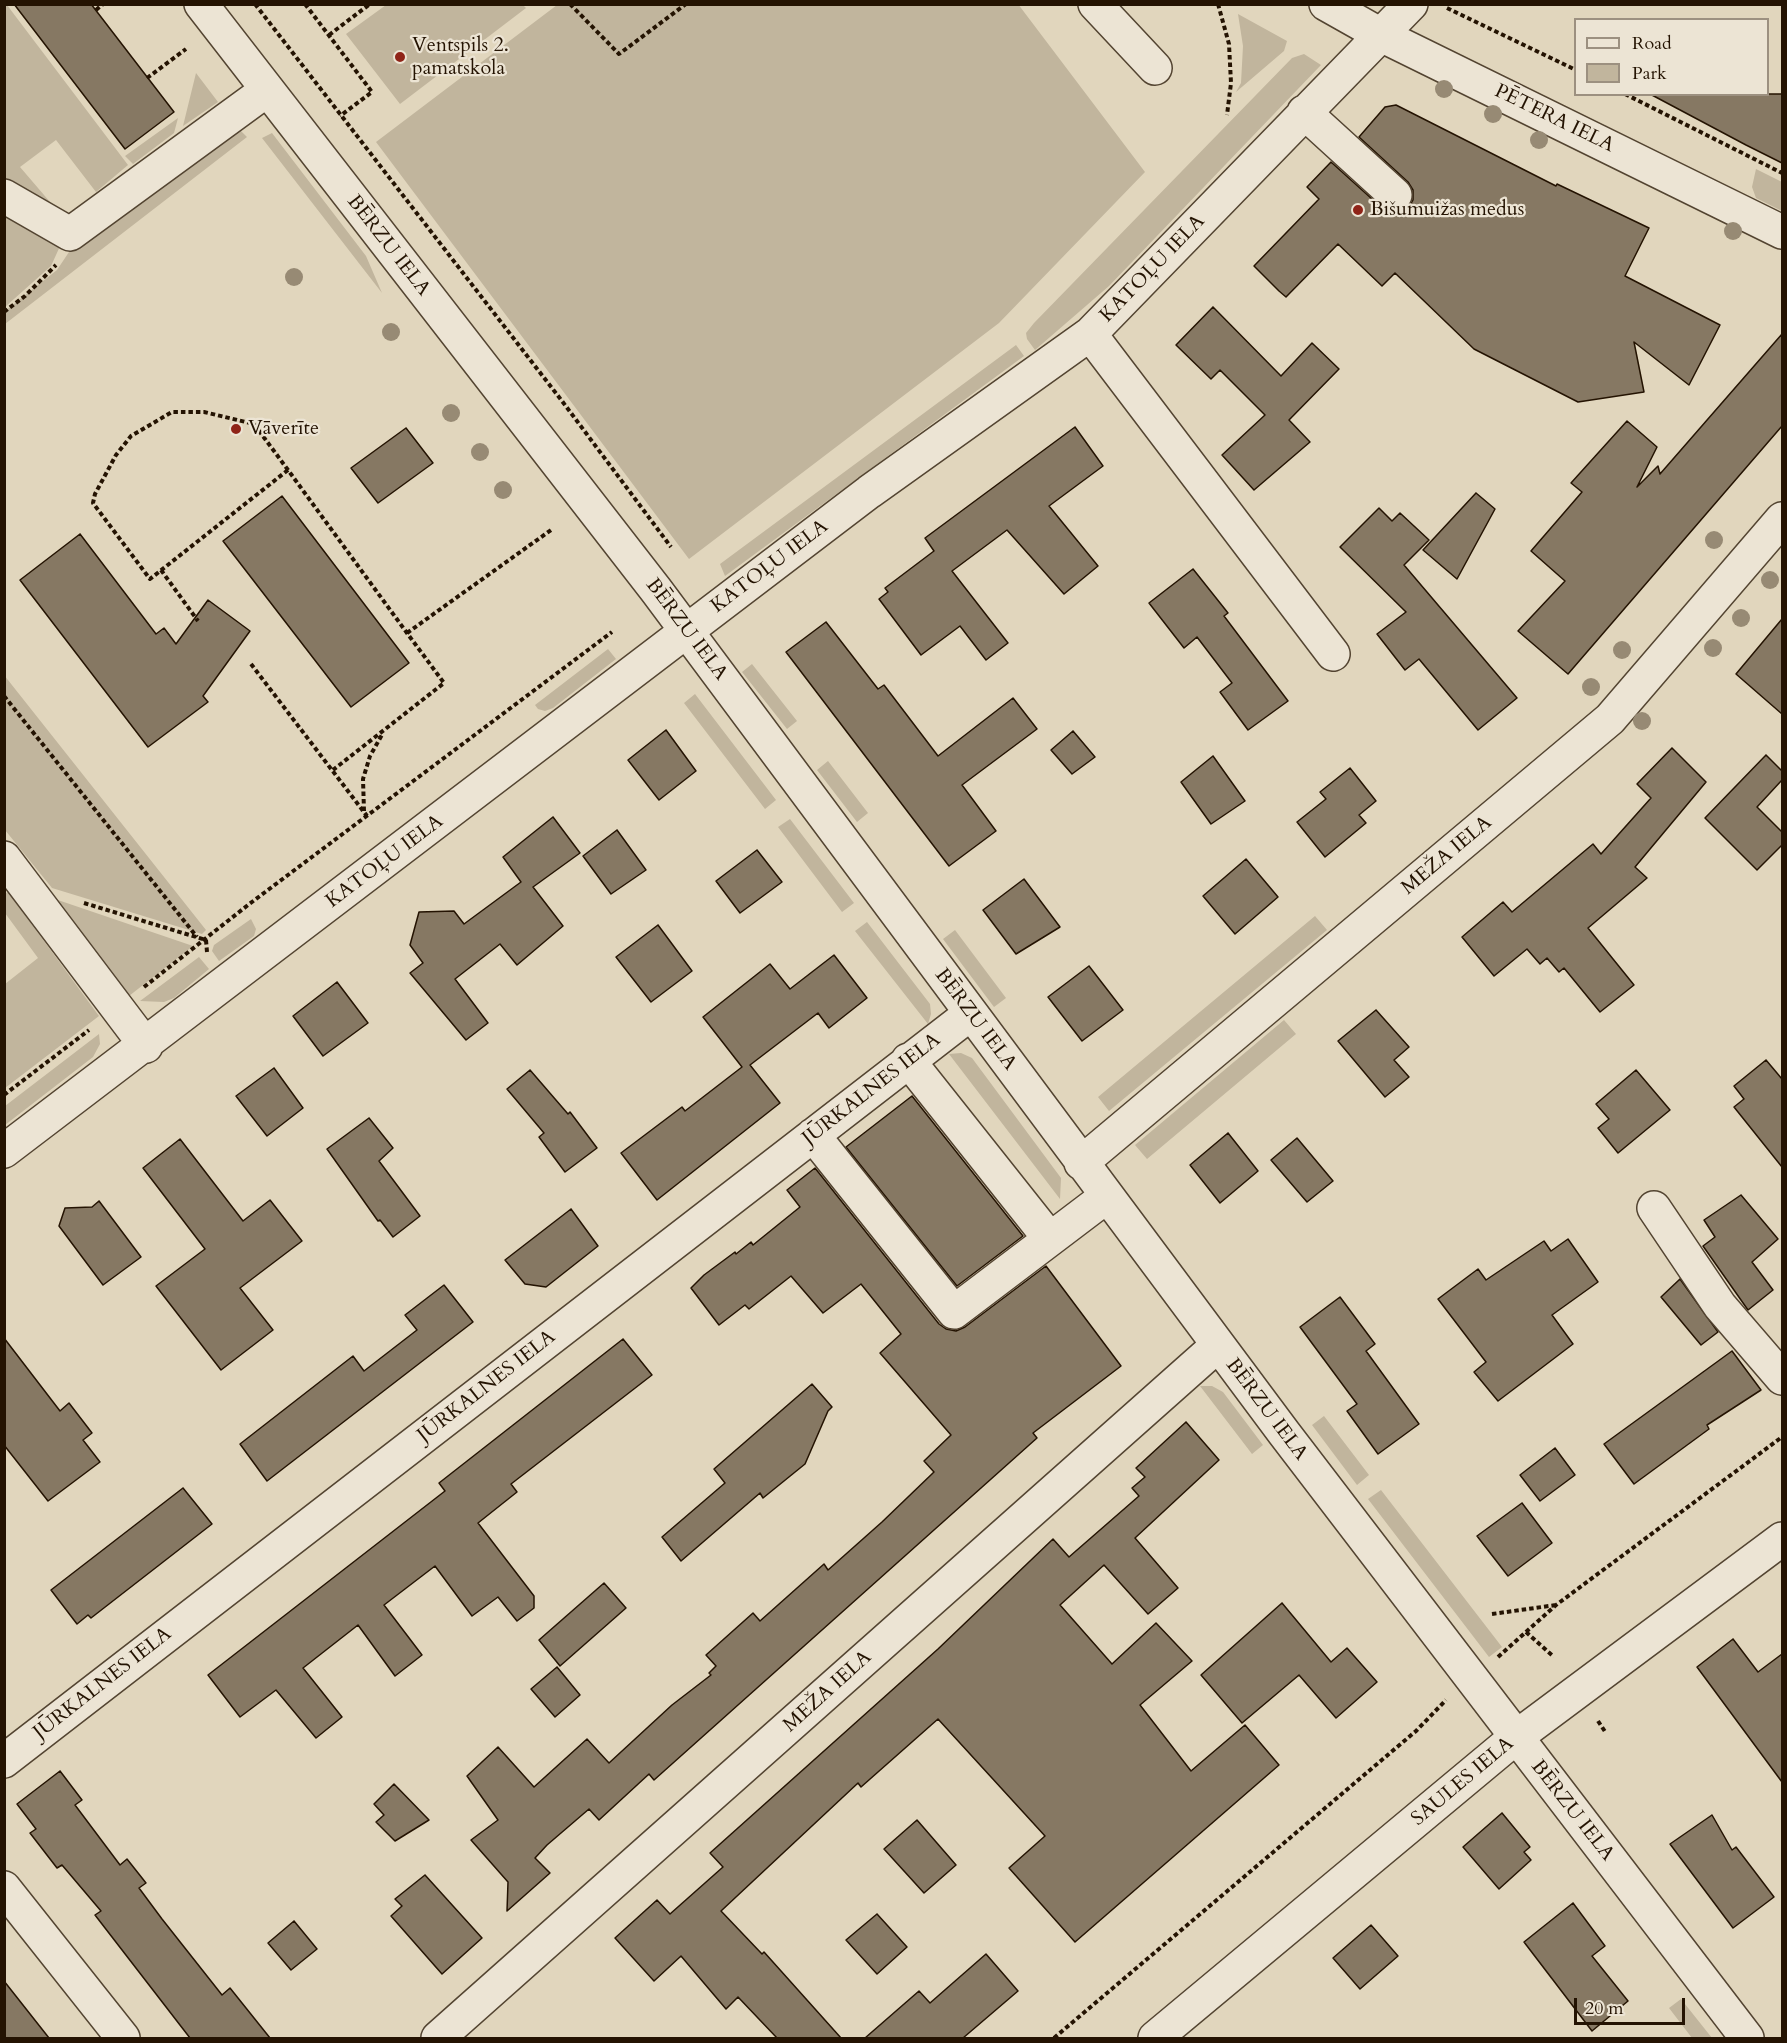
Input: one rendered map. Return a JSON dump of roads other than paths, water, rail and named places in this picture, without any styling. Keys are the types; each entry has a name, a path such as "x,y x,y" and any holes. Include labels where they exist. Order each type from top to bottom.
{"street":[{"name":"BĒRZU IELA","path":"201,4 686,630 970,1014 1470,1680 1747,2038"},
{"path":"1095,4 1155,68"},
{"name":"PĒTERA IELA","path":"1326,4 1381,35 1782,232"},
{"name":"KATOĻU IELA","path":"4,1151 146,1046 869,492 1090,334 1381,35 1426,5"},
{"path":"4,196 70,234 267,90"},
{"path":"1304,112 1395,195"},
{"path":"1090,334 1333,654"},
{"name":"MEŽA IELA","path":"1082,1163 1610,719 1782,519"},
{"path":"4,858 116,1010 146,1046"},
{"name":"JŪRKALNES IELA","path":"4,1761 970,1014"},
{"path":"908,1060 1050,1239"},
{"path":"813,1135 954,1312 1107,1196"},
{"path":"1654,1208 1720,1306 1782,1378"},
{"name":"MEŽA IELA","path":"438,2038 1218,1345"},
{"name":"SAULES IELA","path":"1155,2038 1515,1738 1782,1539"},
{"path":"4,1888 123,2038"}],"place":[{"name":"Ventspils 2. pamatskola","path":"400,57"},
{"name":"Bišumuižas medus","path":"1358,210"},
{"name":"Vāverīte","path":"236,429"}]}
